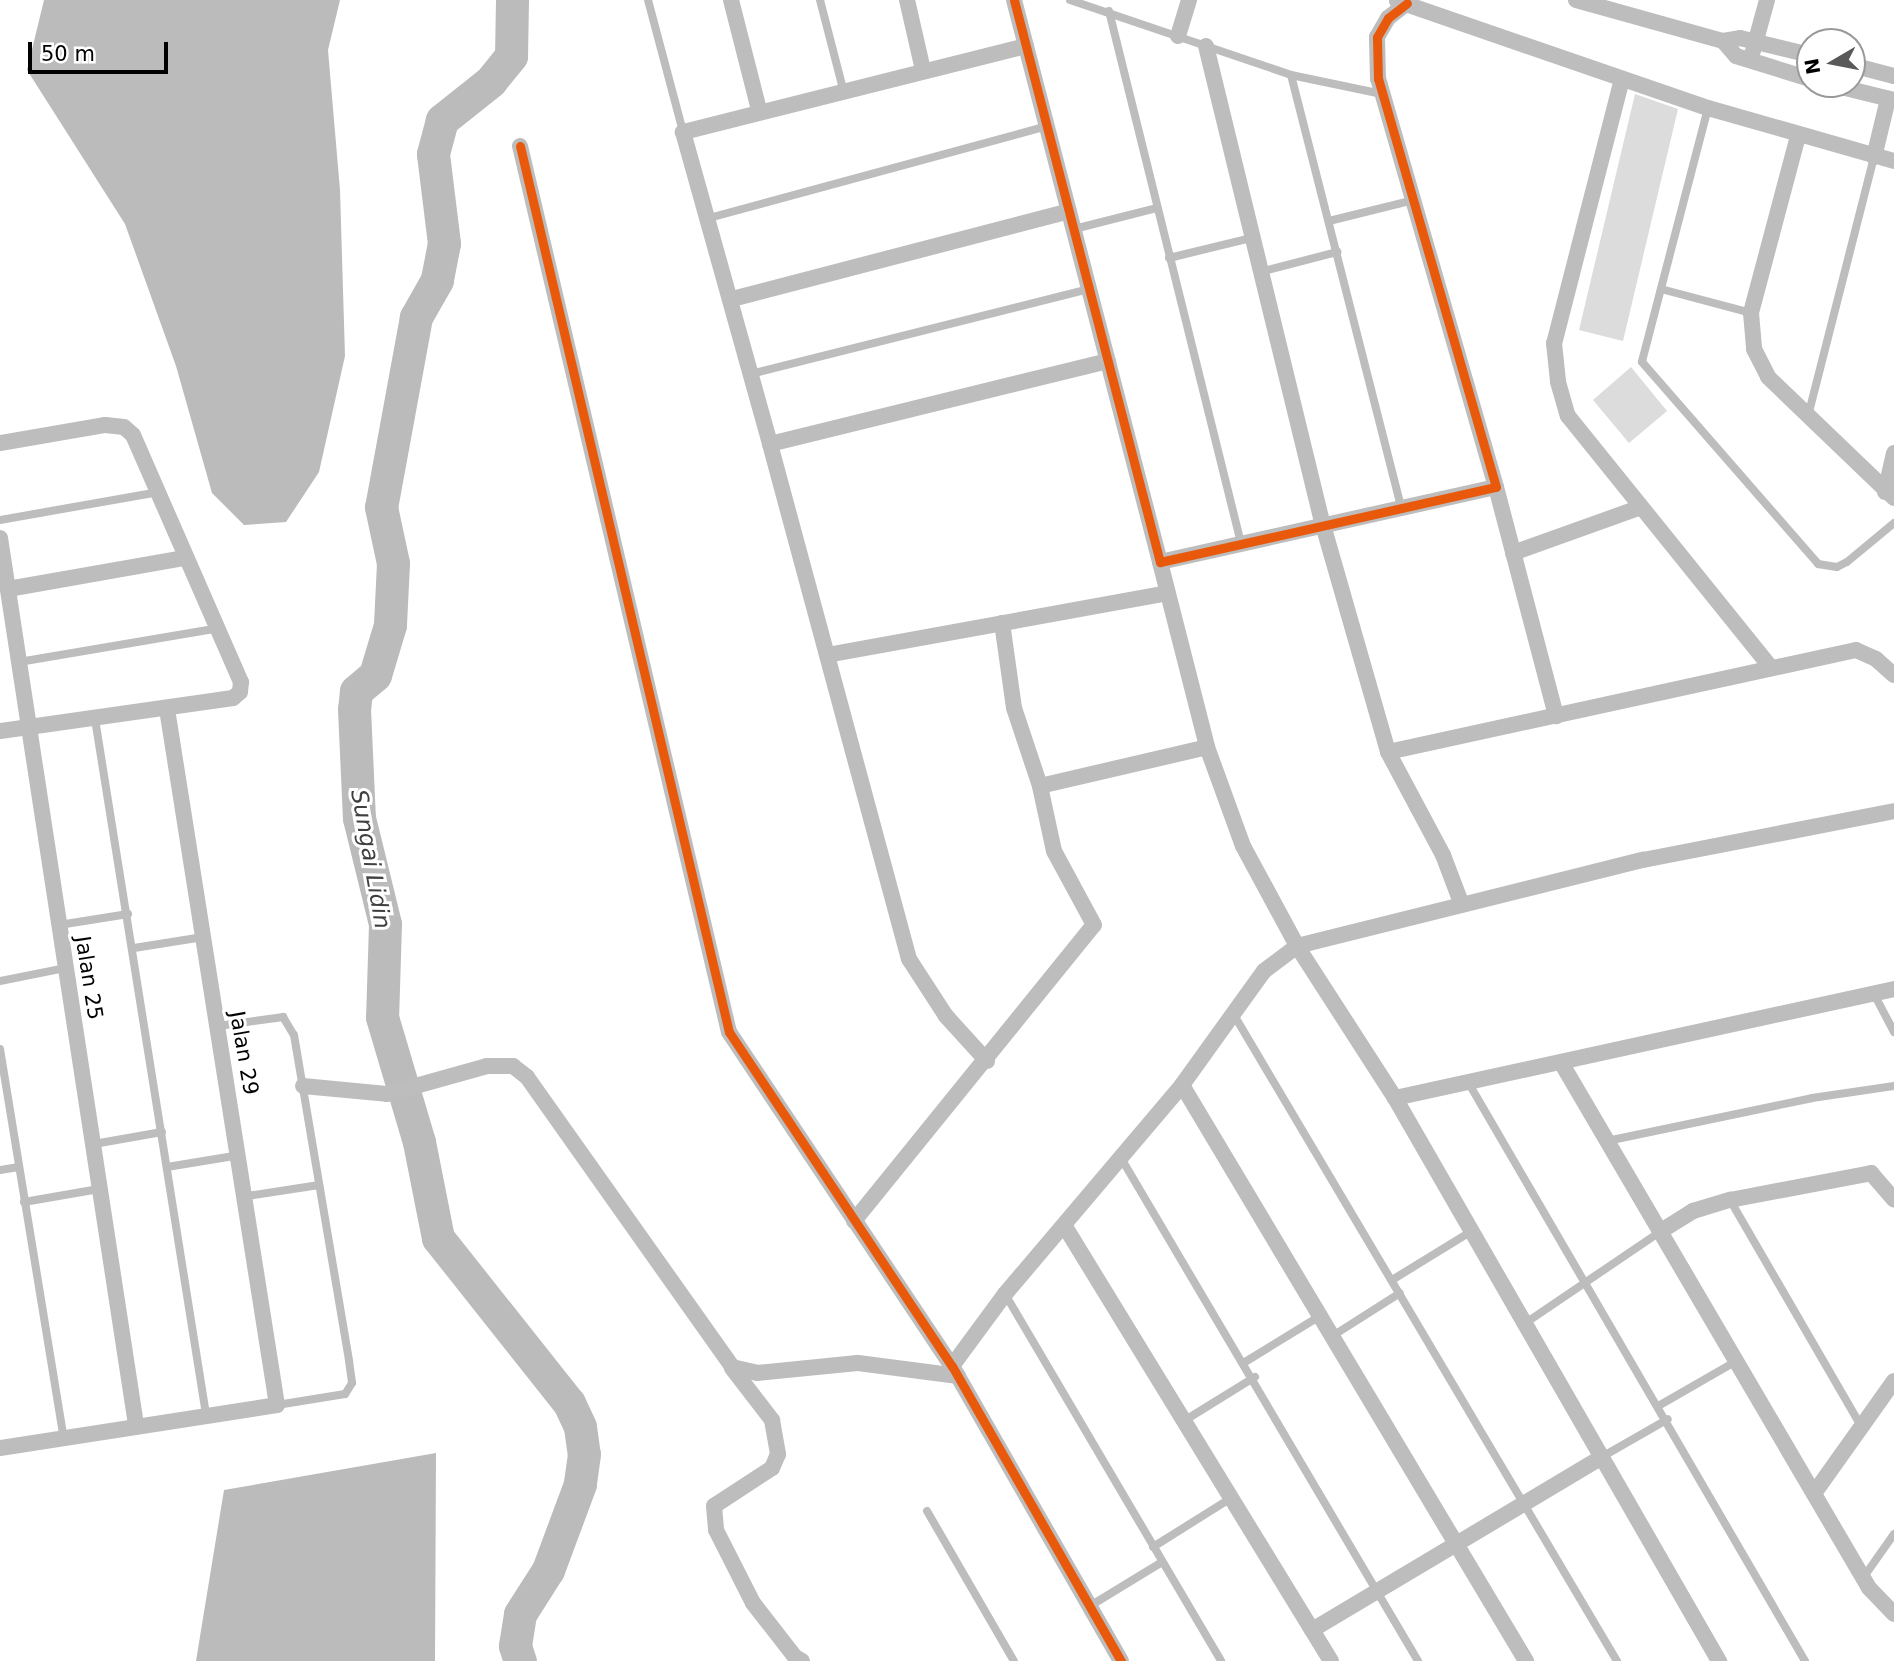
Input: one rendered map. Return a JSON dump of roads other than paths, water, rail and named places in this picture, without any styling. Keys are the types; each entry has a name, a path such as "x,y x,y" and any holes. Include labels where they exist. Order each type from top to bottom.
{"street":[{"path":"731,0 759,110"},
{"path":"907,0 923,70"},
{"path":"1014,0 1207,747 1243,846 1297,946 1395,1098 1719,1661"},
{"path":"1178,36 1189,0"},
{"path":"1751,61 1767,0"},
{"path":"1556,716 1496,487 1383,94 1375,55 1377,37 1388,18 1401,1 1708,108 1797,136 1894,161"},
{"path":"1582,1 1723,41 1740,37 1796,51"},
{"path":"1723,41 1736,56 1796,75"},
{"path":"987,1061 946,1016 908,959 732,299 683,132 759,110 1026,46"},
{"path":"1206,46 1259,272 1323,525 1388,752 1443,855 1462,905"},
{"path":"1866,69 1894,76"},
{"path":"1622,79 1554,343 1558,382 1569,416 1639,508 1770,668"},
{"path":"1866,93 1891,99 1874,156"},
{"path":"1797,136 1751,313 1754,349 1763,368 1889,495"},
{"path":"520,146 729,1032 955,1371 1121,1661"},
{"path":"732,299 1069,211"},
{"path":"770,444 1108,361"},
{"path":"0,443 105,425 124,427 133,435 183,558 241,682 240,692 233,698 0,732"},
{"path":"1889,495 1894,453"},
{"path":"1160,562 1496,487"},
{"path":"1513,553 1639,508"},
{"name":"Jalan 25","path":"0,538 136,1425"},
{"path":"8,589 183,558"},
{"path":"827,654 1167,593"},
{"path":"854,1221 987,1061 1094,925 1054,851 1040,786 1014,708 1002,623"},
{"path":"1388,752 1856,650 1877,659 1894,675"},
{"name":"Jalan 29","path":"167,709 247,1196 277,1405"},
{"path":"1040,786 1207,747"},
{"path":"955,1371 1005,1294 1119,1155 1182,1085 1264,971 1297,946 1643,860 1894,811"},
{"path":"1395,1098 1562,1064 1894,989"},
{"path":"303,1086 387,1094 501,1064 513,1066 527,1076 772,1420 778,1454 772,1468 714,1506 716,1530 753,1603 795,1657 803,1661"},
{"path":"1562,1064 1604,1141 1661,1231 1733,1363 1815,1493 1863,1578 1894,1614"},
{"path":"1182,1085 1323,1314 1526,1661"},
{"path":"1661,1231 1693,1211 1730,1199 1871,1173 1894,1199"},
{"path":"1064,1225 1187,1419 1331,1661"},
{"path":"732,1367 757,1373 858,1363 955,1371"},
{"path":"1815,1493 1863,1431 1894,1381"},
{"path":"0,1448 277,1405"},
{"path":"1312,1630 1600,1458"}],"lane":[{"path":"648,0 683,132"},
{"path":"820,0 843,89"},
{"path":"1070,0 1110,11 1291,75 1383,94"},
{"path":"1110,11 1241,543"},
{"path":"1291,75 1401,508"},
{"path":"1708,108 1642,362 1818,564 1837,567 1847,562 1894,523"},
{"path":"709,218 1047,126"},
{"path":"1808,416 1874,156"},
{"path":"1329,221 1414,200"},
{"path":"1074,229 1157,208"},
{"path":"1169,258 1251,238"},
{"path":"1259,272 1338,252"},
{"path":"751,374 1089,289"},
{"path":"1661,289 1751,313"},
{"path":"0,520 158,492"},
{"path":"19,662 215,629"},
{"path":"95,719 134,947 206,1414"},
{"path":"59,925 128,914"},
{"path":"134,947 203,937"},
{"path":"0,981 65,968"},
{"path":"1874,994 1894,1031"},
{"path":"1234,1015 1617,1661"},
{"path":"218,1026 283,1017 294,1035 352,1383 345,1394 277,1405"},
{"path":"0,1049 64,1438"},
{"path":"1468,1082 1660,1405 1805,1661"},
{"path":"1604,1141 1812,1098 1894,1086"},
{"path":"93,1144 162,1132"},
{"path":"167,1167 240,1154"},
{"path":"1119,1155 1255,1377 1418,1661"},
{"path":"0,1170 19,1167"},
{"path":"247,1196 319,1185"},
{"path":"24,1202 99,1189"},
{"path":"1730,1199 1863,1431"},
{"path":"1524,1324 1587,1284 1661,1231"},
{"path":"1392,1280 1470,1232"},
{"path":"1335,1335 1400,1293"},
{"path":"1005,1294 1221,1661"},
{"path":"1245,1362 1323,1314"},
{"path":"1660,1405 1733,1363"},
{"path":"1187,1419 1255,1377"},
{"path":"1600,1458 1668,1419"},
{"path":"1153,1547 1234,1496"},
{"path":"927,1511 1014,1661"},
{"path":"1863,1578 1894,1534"},
{"path":"1090,1606 1162,1562"}],"waterway":[{"name":"Sungai Lidin","path":"512,0 511,56 491,81 442,120 433,154 444,243 437,280 416,317 381,507 393,563 390,625 375,675 356,691 354,709 359,818 385,924 382,1017 419,1142 438,1238 569,1403 580,1427 584,1454 580,1484 548,1570 520,1614 515,1646 520,1661"}]}
